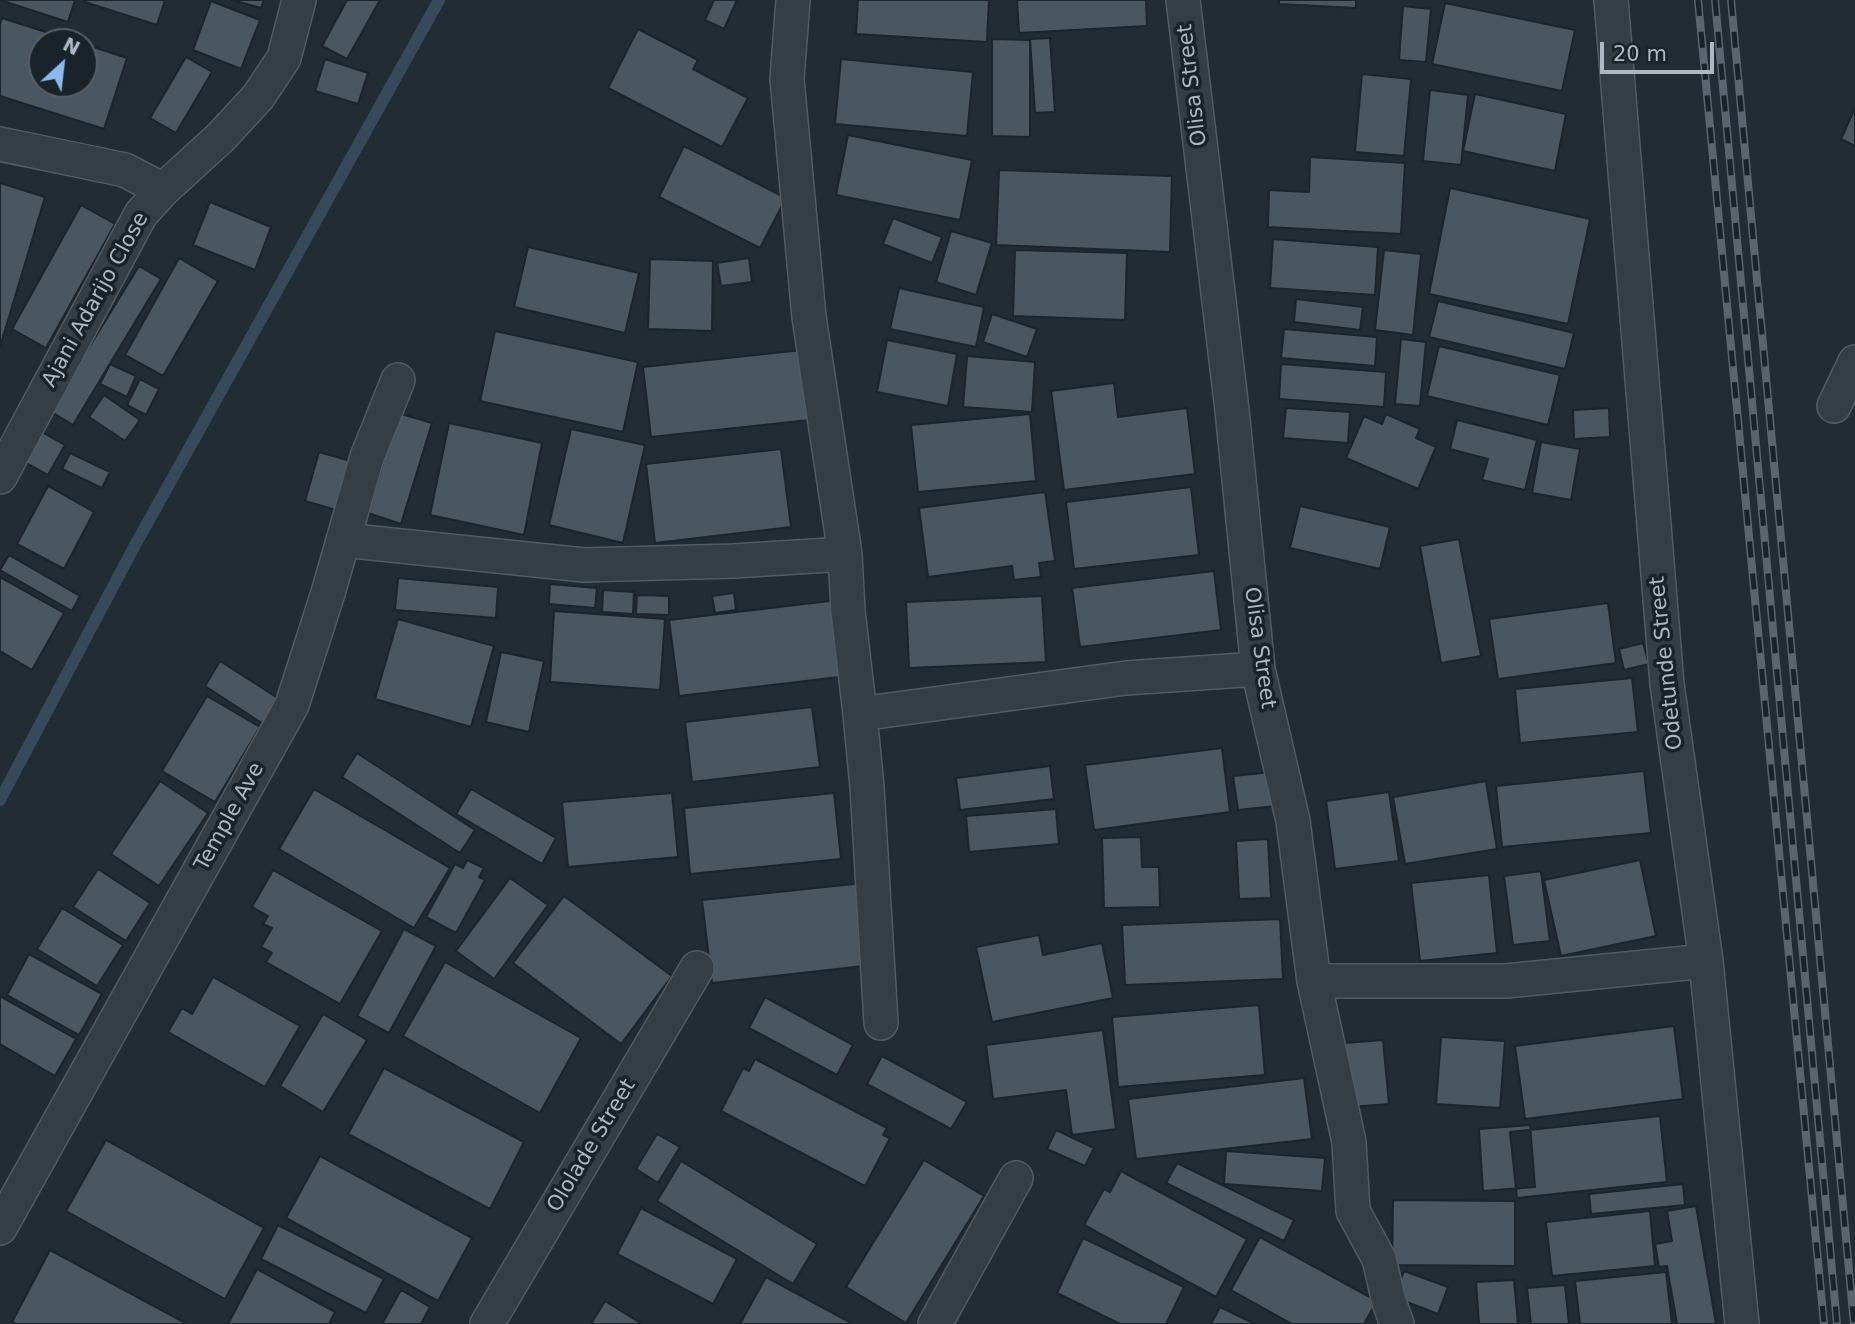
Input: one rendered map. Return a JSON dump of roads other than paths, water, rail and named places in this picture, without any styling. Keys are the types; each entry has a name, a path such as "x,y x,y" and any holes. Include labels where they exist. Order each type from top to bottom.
{"street":[{"name":"Ajani Adarijo Close","path":"0,477 141,214 221,137 258,97 284,58 299,0"},
{"path":"793,0 787,79 809,317 845,554 848,611 867,787 881,1023"},
{"name":"Olisa Street","path":"1183,0 1232,410 1258,669 1293,821 1314,981 1349,1142 1353,1211 1379,1259 1389,1303 1397,1324"},
{"name":"Odetunde Street","path":"1611,0 1667,684 1706,961 1742,1324"},
{"path":"0,144 125,170 163,190"},
{"path":"1833,406 1855,362"},
{"name":"Temple Ave","path":"0,1228 292,705 367,457 398,380"},
{"path":"343,540 584,565 734,561 845,554"},
{"path":"860,714 1126,678 1258,669"},
{"path":"1314,981 1506,981 1706,961"},
{"name":"Ololade Street","path":"487,1324 697,968"},
{"path":"935,1324 1016,1178"}],"waterway":[{"path":"0,800 134,547 439,0"}],"railway":[{"path":"1698,0 1824,1324"},
{"path":"1715,0 1837,1324"},
{"path":"1731,0 1854,1324"}]}
